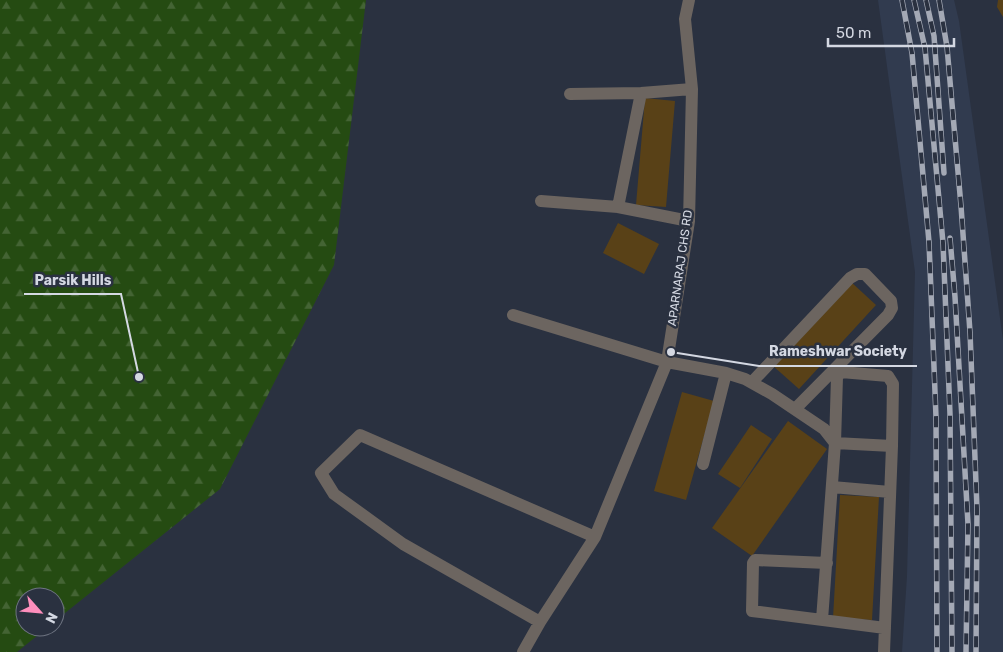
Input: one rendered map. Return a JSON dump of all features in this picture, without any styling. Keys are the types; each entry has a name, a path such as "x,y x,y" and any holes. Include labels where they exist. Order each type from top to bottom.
{"street":[{"name":"APARNARAJ CHS RD","path":"524,652 540,622 595,537 667,362 689,221 692,89 685,19 690,0"},
{"path":"570,94 641,93 692,89"},
{"path":"618,206 641,93"},
{"path":"541,201 618,206 689,221"},
{"path":"752,382 850,278 857,274 866,274 891,301 892,308 888,315 795,409"},
{"path":"513,315 667,362 726,372 752,382 824,429 835,443 892,446"},
{"path":"703,464 726,372"},
{"path":"822,620 835,443 836,377 841,372 888,376 893,384 884,652"},
{"path":"540,622 402,544 334,494 321,473 360,435 595,537"},
{"path":"832,487 890,492"},
{"path":"827,563 759,559 753,563 752,611 885,628"}],"shaded area":[{"path":"878,0 954,0 959,21 1003,340 1003,652 902,652 907,576 915,272"}],"green space":[{"path":"0,0 366,0 334,265 220,489 65,613 65,587 15,587 15,637 36,637 17,652 0,652"}],"building":[{"path":"998,0 1003,0 1003,17 997,7"},
{"path":"645,98 675,101 666,207 636,205"},
{"path":"618,223 659,244 644,274 603,253"},
{"path":"850,281 876,305 799,389 772,365"},
{"path":"682,392 714,401 686,500 654,491"},
{"path":"788,421 827,449 752,556 712,528"},
{"path":"751,425 772,439 740,488 718,474"},
{"path":"840,495 879,497 872,620 833,618"}],"railway":[{"path":"902,0 912,53 929,242 936,417 937,652"},
{"path":"914,0 925,48 943,243 950,414 952,652"},
{"path":"926,0 934,36 944,173"},
{"path":"939,0 947,47 970,332 977,509 976,652"},
{"path":"950,238 968,524 966,652"}],"place":[{"name":"Rameshwar Society","path":"671,352"},
{"name":"Parsik Hills","path":"139,377"}]}
